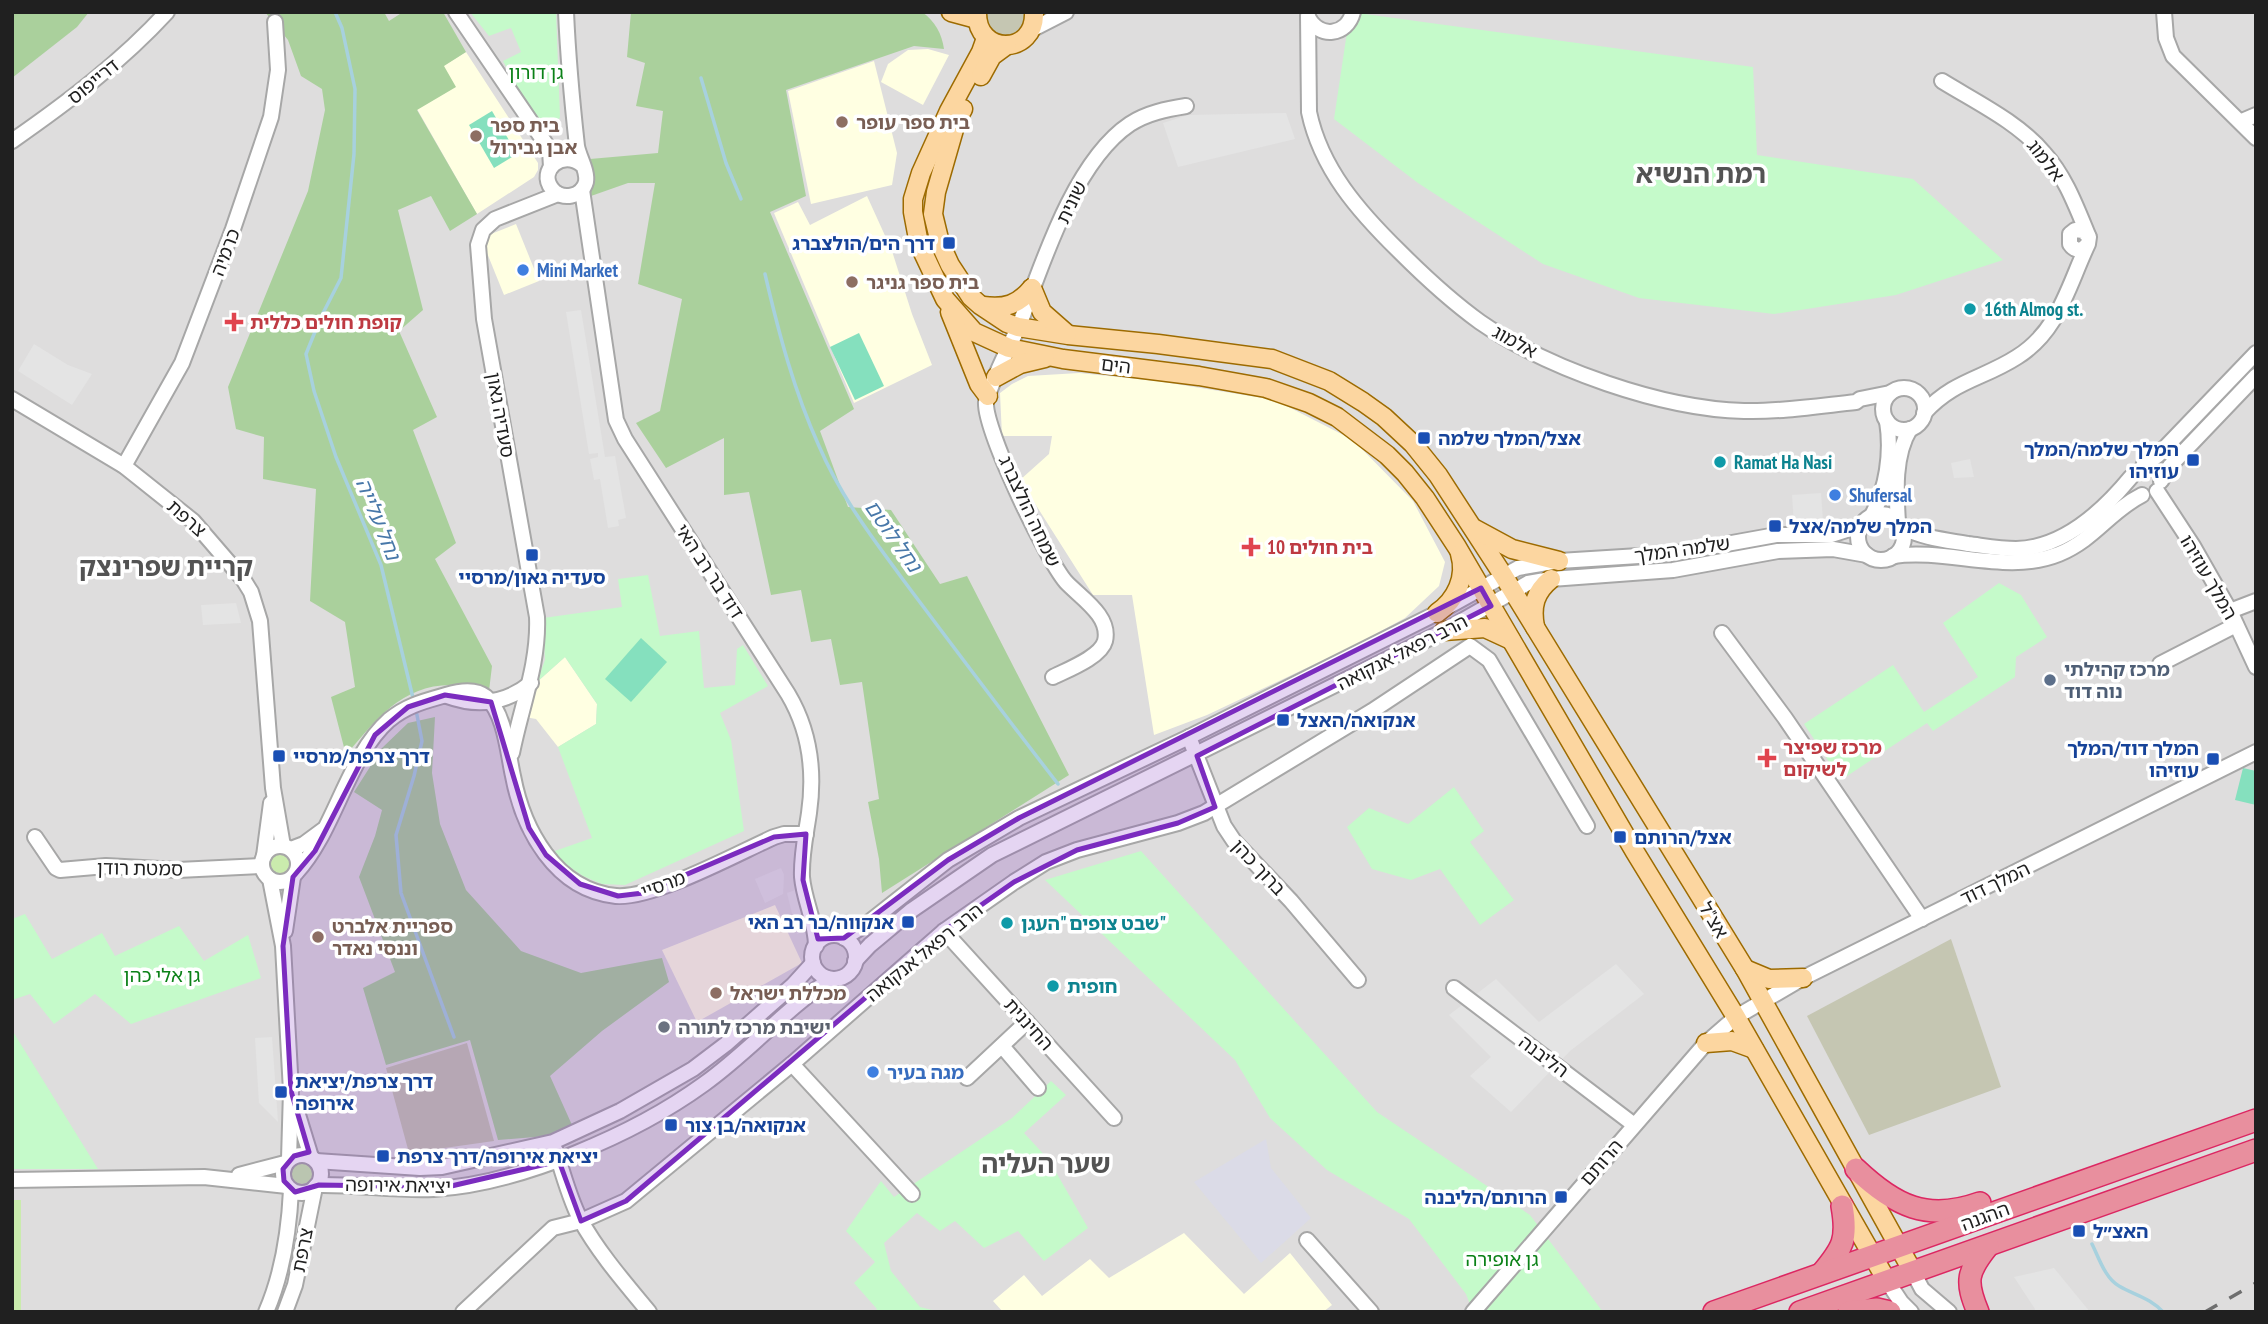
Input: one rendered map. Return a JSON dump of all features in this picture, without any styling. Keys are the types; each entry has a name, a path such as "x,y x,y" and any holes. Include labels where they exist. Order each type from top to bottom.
{"highway":[{"name":"ההגנה","path":"1714,1312 2256,1120"},
{"name":"ההגנה","path":"1800,1312 2256,1150"},
{"path":"1856,1169 1897,1201 1921,1210 1941,1212 1956,1211 2008,1194 2111,1170"},
{"path":"1821,1274 1837,1255 1844,1240 1846,1224 1842,1206"},
{"path":"1978,1312 1971,1296 1969,1275 1971,1267 1988,1246"},
{"path":"1849,1312 1877,1309 1890,1312"}],"main road":[{"path":"951,12 977,16 986,38 1007,46"},
{"name":"הים","path":"1033,21 1021,41 992,56 957,119 933,203 935,228 950,265 971,297 1007,323 1018,327 1272,359 1329,382 1384,417 1413,444 1438,475 1503,575"},
{"name":"הים","path":"986,38 920,173 912,212 919,244 945,299 974,332 986,340 1009,348 1063,359 1199,376 1266,388 1309,403 1337,417 1387,455 1425,498 1491,606"},
{"path":"980,305 1009,306 1023,299 1032,288 1042,312 1068,335"},
{"path":"945,299 979,384 988,396"},
{"path":"996,377 1031,360 1063,359"},
{"path":"1473,527 1512,548 1559,561"},
{"path":"1437,613 1453,599 1460,583 1462,561 1457,547"},
{"name":"אצ\"ל","path":"1503,575 1745,970 1913,1272"},
{"path":"1535,627 1535,597 1551,579"},
{"name":"אצ\"ל","path":"1491,606 1635,852 1736,1017 1887,1281"},
{"path":"1444,631 1485,628 1513,641"},
{"path":"1745,970 1769,979 1803,978"},
{"path":"1706,1043 1732,1041 1754,1049"}],"street":[{"name":"דרייפוס","path":"12,141 124,56 167,12"},
{"path":"456,12 550,150 550,185 560,195 573,196 582,190 586,180 578,148 568,62 566,12"},
{"path":"1033,21 1066,12"},
{"path":"2164,12 2166,38 2174,56 2242,121 2256,138"},
{"path":"1307,14 1317,29 1331,33"},
{"name":"אלמוג","path":"1307,14 1309,112 1319,146 1340,185 1360,211 1420,271 1481,322 1519,346 1602,381 1710,408 1745,411 1856,402 1890,393"},
{"name":"אלמוג","path":"1308,74 1319,41 1344,28 1354,14"},
{"name":"כרמיה","path":"124,466 182,363 233,229 271,117 278,71 275,22"},
{"name":"אלמוג","path":"1924,413 1955,386 2016,358 2037,342 2057,314 2087,241 2056,167 2031,138 1942,81"},
{"name":"שונית","path":"1009,348 1071,198 1093,160 1113,137 1131,123 1158,112 1186,106"},
{"path":"2242,121 2256,115"},
{"path":"551,167 566,158 582,165"},
{"name":"דוד בר רב האי","path":"582,190 616,420 625,439 796,706 807,739 812,769 802,875 815,926 816,946"},
{"name":"דוד בר רב האי","path":"560,195 577,216 590,240"},
{"name":"סעדיה גאון","path":"531,683 537,617 484,319 478,245 479,236 495,219 560,195"},
{"name":"אלמוג","path":"2072,201 2072,282"},
{"path":"2070,239 2077,250 2087,241"},
{"path":"988,396 1009,348"},
{"path":"1866,521 1885,515 1930,538 2004,549 2029,548 2052,542 2075,530 2100,509 2135,470 2158,455 2256,353"},
{"path":"1856,402 1886,419 1898,429 1910,429 1919,424 1924,413 1923,399 1913,390 1898,388 1890,393 1884,402 1886,419 1889,440 1883,490 1880,502 1858,537 1859,544 1867,555 1880,560 1925,553 2017,562 2043,559 2083,541 2129,502 2142,495 2149,495 2159,486 2170,466 2256,376"},
{"name":"אלמוג","path":"1913,390 1932,391 1955,386"},
{"name":"שמחה הולצברג","path":"988,396 986,407 989,421 1048,558 1067,583 1104,622 1103,647 1081,664 1053,677"},
{"name":"צרפת","path":"12,400 124,466 193,521 229,561 251,592 260,621 273,788 287,847"},
{"path":"1893,556 1903,544 1900,525 1900,451 1910,429"},
{"path":"2143,466 2154,468 2159,486"},
{"path":"2131,477 2133,488 2142,495"},
{"name":"המלך עוזיהו","path":"2159,486 2230,611 2256,667"},
{"name":"שלמה המלך","path":"1503,575 1525,566 1559,561 1671,554 1776,536 1831,535 1866,521"},
{"name":"שלמה המלך","path":"1513,592 1528,583 1551,579 1673,570 1796,550 1833,549 1867,555"},
{"name":"הרב רפאל אנקואה","path":"839,937 869,923 948,860 1018,818 1189,737 1437,613 1503,575"},
{"name":"הרב רפאל אנקואה","path":"855,961 870,945 912,911 992,855 1197,756 1444,631 1513,592"},
{"path":"2230,611 2256,601"},
{"path":"2160,664 2236,625"},
{"path":"1722,633 1785,718 1922,919"},
{"name":"הרב רפאל אנקואה","path":"463,1312 554,1228 581,1221 626,1201 792,1064 944,931 1014,882 1046,862 1077,850 1178,823 1216,807 1372,711 1470,646 1489,660 1587,826"},
{"path":"270,880 279,883 295,875 315,851 368,746 383,726 408,707 445,695 470,702 491,702 515,694 531,683"},
{"name":"מרסיי","path":"510,758 531,683"},
{"name":"מרסיי","path":"491,702 502,724 518,801 529,828 542,850 580,884 607,894 629,896 656,890 774,837 806,834"},
{"name":"ברוך כהן","path":"1189,737 1223,825 1234,841 1292,901 1358,980"},
{"name":"המלך דוד","path":"1736,1017 1803,978 2256,752"},
{"name":"צרפת","path":"262,861 273,788"},
{"path":"289,1188 282,1175 287,1161 292,1091 283,946 270,880 262,861 272,848 304,844 324,829"},
{"name":"סמטת רודן","path":"35,838 60,870 106,866 178,870 262,861"},
{"path":"283,946 298,860 287,847"},
{"name":"דוד בר רב האי","path":"808,902 824,925 839,937"},
{"name":"החיננית","path":"944,931 1114,1118"},
{"path":"559,1161 633,1127 683,1099 707,1083 805,997 831,979 845,976 852,970 855,961 853,948 839,937 826,937 812,954 813,963 820,975 831,979"},
{"path":"649,1312 617,1273 581,1221 566,1185 553,1142 620,1111 693,1069 793,985 813,963"},
{"name":"הליבנה","path":"1454,988 1633,1124"},
{"name":"הרותם","path":"1473,1312 1633,1124 1706,1043 1736,1017"},
{"path":"967,1078 1027,1022"},
{"path":"1002,1046 1038,1088"},
{"path":"792,1064 912,1195"},
{"path":"12,1180 223,1178 306,1192 316,1186 321,1173 292,1091"},
{"name":"יציאת אירופה","path":"314,1159 420,1168 442,1167 553,1142"},
{"path":"223,1178 287,1161 299,1154 314,1159"},
{"name":"יציאת אירופה","path":"316,1186 432,1189 473,1184 559,1161"},
{"name":"צרפת","path":"285,1312 295,1285 316,1186"},
{"name":"צרפת","path":"266,1312 276,1289 284,1257 289,1188"},
{"path":"1307,1240 1371,1312"},
{"path":"1913,1272 1922,1289 1950,1312"},
{"path":"1887,1281 1910,1312"}],"highlighted area":[{"path":"1481,588 1491,606 1197,756 1215,807 1178,823 1077,850 1014,882 944,931 626,1201 581,1221 559,1161 447,1187 319,1185 295,1192 284,1181 283,1169 294,1156 309,1152 291,1091 283,946 293,877 315,851 375,735 408,707 445,695 491,702 529,828 546,855 580,884 618,896 643,893 774,837 806,834 803,880 818,939 844,938 948,860 1019,818"}],"shaded area":[{"path":"12,12 2256,12 2256,1312 12,1312"},
{"path":"985,12 1027,12 1022,32 1004,38 989,31"},
{"path":"928,49 949,55 923,105 881,82 888,64 908,50"},
{"name":"בית ספר אבן גבירול","path":"466,52 538,163 534,177 477,214 417,109 455,87 443,66"},
{"name":"בית ספר עופר","path":"874,61 897,153 892,185 811,204 788,91"},
{"path":"1286,113 1295,139 1178,167 1163,123 1188,115"},
{"name":"בית ספר גניגר","path":"867,196 892,251 932,365 854,403 774,213 798,202 810,225"},
{"path":"516,224 539,281 504,295 481,238"},
{"path":"581,310 605,457 615,456 626,518 618,520 619,526 608,528 600,479 594,480 590,459 598,457 598,453 589,454 566,312"},
{"path":"34,344 68,365 92,374 72,405 18,371"},
{"name":"בית חולים 10","path":"1079,373 1157,381 1275,400 1353,440 1413,501 1445,562 1439,586 1405,618 1355,645 1207,715 1154,735 1132,595 1093,595 1020,480 1049,454 1052,436 1002,436 1000,393 1028,376"},
{"path":"1970,459 1974,477 1954,478 1951,463"},
{"path":"1821,493 1823,521 1794,523 1792,495"},
{"path":"236,603 241,623 203,625 201,605"},
{"path":"565,657 597,704 596,724 558,747 536,719 525,717 537,682"},
{"path":"781,868 784,875 783,894 765,903 755,879"},
{"path":"804,887 815,926 797,934 787,893"},
{"name":"מכללת ישראל","path":"775,905 802,963 697,1022 662,950"},
{"path":"1951,939 2001,1087 1869,1135 1807,1016"},
{"path":"1616,964 1644,994 1570,1051 1511,1112 1470,1076 1491,1057 1449,1015 1496,979 1539,1022"},
{"path":"272,1037 278,1122 259,1103 255,1038"},
{"path":"467,1043 494,1141 409,1153 386,1068"},
{"path":"1266,1139 1271,1168 1311,1218 1261,1263 1194,1182"},
{"path":"1184,1233 1244,1294 1290,1253 1332,1305 1323,1312 1003,1312 993,1301 1024,1275 1042,1296 1090,1259 1109,1278"},
{"path":"2054,1268 2090,1312 2034,1312 2035,1309 2014,1277"}],"green space":[{"path":"12,12 89,12 77,27 12,78"},
{"path":"265,12 384,12 389,21 403,12 443,12 466,52 444,66 456,87 417,110 477,214 450,231 431,196 398,210 423,310 399,331 437,417 413,430 456,543 435,559 492,666 489,691 451,685 418,691 391,707 346,755 331,697 355,687 345,622 310,601 316,489 263,479 264,437 236,429 228,387 308,191 325,110 322,89 301,76 288,40"},
{"name":"גן דורון","path":"470,12 556,12 560,117 554,127 546,125 531,110 503,61 521,52 511,28 489,36"},
{"path":"631,12 922,12 934,24 942,38 944,49 914,46 786,90 806,196 770,212 854,409 820,431 848,507 891,510 940,584 967,576 1069,775 882,893 879,859 868,802 879,799 862,682 840,685 831,639 811,642 801,590 771,595 749,492 724,495 724,438 666,468 636,423 660,411 682,299 638,284 655,183 628,183 591,196 590,159 658,153 663,111 636,106 645,63 627,57"},
{"path":"1350,12 1753,67 1757,155 1913,179 2003,260 1896,295 1774,314 1639,298 1543,264 1418,183 1334,119"},
{"path":"492,111 517,154 494,168 469,125"},
{"path":"859,333 884,386 855,400 830,347"},
{"path":"648,575 660,636 699,631 704,688 735,685 737,649 743,645 768,686 720,713 731,740 744,831 625,885 602,884 583,876 549,853 592,838 558,747 596,724 597,704 565,657 537,682 545,660 543,618 622,607 618,579"},
{"path":"1999,583 2021,595 2047,637 2016,657 2015,677 1933,731 1927,723 1841,780 1804,724 1893,665 1924,712 1978,677 1943,623"},
{"path":"641,638 667,662 631,702 605,679"},
{"path":"435,717 432,773 440,824 466,890 521,951 581,973 662,958 669,982 602,1031 550,1076 572,1125 547,1136 498,1140 470,1040 386,1065 363,988 395,972 359,877 382,810 354,792 382,748 408,723"},
{"path":"2243,768 2256,771 2256,805 2235,800"},
{"path":"1454,787 1484,831 1470,842 1514,900 1480,925 1440,869 1411,880 1372,869 1347,827 1369,808 1408,824"},
{"name":"גן אופירה","path":"1141,851 1377,1112 1530,1215 1603,1312 1473,1312 1466,1294 1409,1219 1327,1170 1270,1118 1235,1060 1045,880"},
{"path":"280,854 288,857 291,865 288,873 280,876 272,873 269,865 272,857"},
{"name":"גן אלי כהן","path":"25,914 52,959 102,933 115,956 179,926 204,961 248,935 261,978 131,1024 95,994 54,1024 30,994 12,1000 12,919"},
{"path":"12,1030 98,1169 12,1169"},
{"path":"1051,1081 1066,1095 1024,1133 1049,1160 1088,1228 1044,1261 1018,1231 984,1248 955,1221 940,1231 917,1213 884,1243 891,1271 920,1307 940,1312 874,1312 877,1309 854,1283 875,1262 846,1231 881,1181 894,1197 1012,1118"},
{"path":"302,1162 310,1165 313,1173 310,1181 302,1184 294,1181 291,1173 294,1165"},
{"path":"12,1200 21,1200 21,1312 12,1312"}],"waterway":[{"name":"נחל עלייה","path":"335,12 342,28 355,89 354,154 341,278 306,354 314,391 336,457 381,565 414,702"},
{"name":"נחל לוטם","path":"701,78 726,163 741,199"},
{"name":"נחל לוטם","path":"765,274 795,383 828,466 887,558 1058,784"},
{"name":"נחל עלייה","path":"416,710 422,741 396,835 401,893 454,1037"},
{"path":"2092,1244 2114,1282 2148,1300 2163,1312"}],"railway":[{"path":"2205,1312 2256,1283"}],"place":[{"name":"בית ספר עופר","path":"842,122"},
{"name":"בית ספר אבן גבירול","path":"476,136"},
{"name":"דרך הים/הולצברג","path":"949,243"},
{"name":"Mini Market","path":"523,270"},
{"name":"בית ספר גניגר","path":"852,282"},
{"name":"16th Almog st.","path":"1970,309"},
{"name":"קופת חולים כללית","path":"234,322"},
{"name":"אצל/המלך שלמה","path":"1424,438"},
{"name":"המלך שלמה/המלך עוזיהו","path":"2193,460"},
{"name":"Ramat Ha Nasi","path":"1720,462"},
{"name":"Shufersal","path":"1835,495"},
{"name":"המלך שלמה/אצל","path":"1775,526"},
{"name":"בית חולים 10","path":"1251,547"},
{"name":"סעדיה גאון/מרסיי","path":"532,555"},
{"name":"מרכז קהילתי נוה דוד","path":"2050,680"},
{"name":"אנקואה/האצל","path":"1283,720"},
{"name":"דרך צרפת/מרסיי","path":"279,756"},
{"name":"מרכז שפיצר לשיקום","path":"1767,758"},
{"name":"המלך דוד/המלך עוזיהו","path":"2213,759"},
{"name":"אצל/הרותם","path":"1620,837"},
{"name":"אנקווה/בר רב האי","path":"908,922"},
{"name":"שבט צופים \"העגן\"","path":"1007,923"},
{"name":"ספריית אלברט וננסי נאדר","path":"318,937"},
{"name":"חופית","path":"1053,986"},
{"name":"מכללת ישראל","path":"716,993"},
{"name":"ישיבת מרכז לתורה","path":"664,1027"},
{"name":"מגה בעיר","path":"873,1072"},
{"name":"דרך צרפת/יציאת אירופה","path":"281,1092"},
{"name":"אנקואה/בן צור","path":"671,1125"},
{"name":"יציאת אירופה/דרך צרפת","path":"383,1156"},
{"name":"הרותם/הליבנה","path":"1561,1197"},
{"name":"האצ״ל","path":"2079,1231"}],"district":[{"name":"רמת הנשיא","path":"1701,174"},
{"name":"קריית שפרינצק","path":"166,567"},
{"name":"שער העליה","path":"1046,1164"}]}
